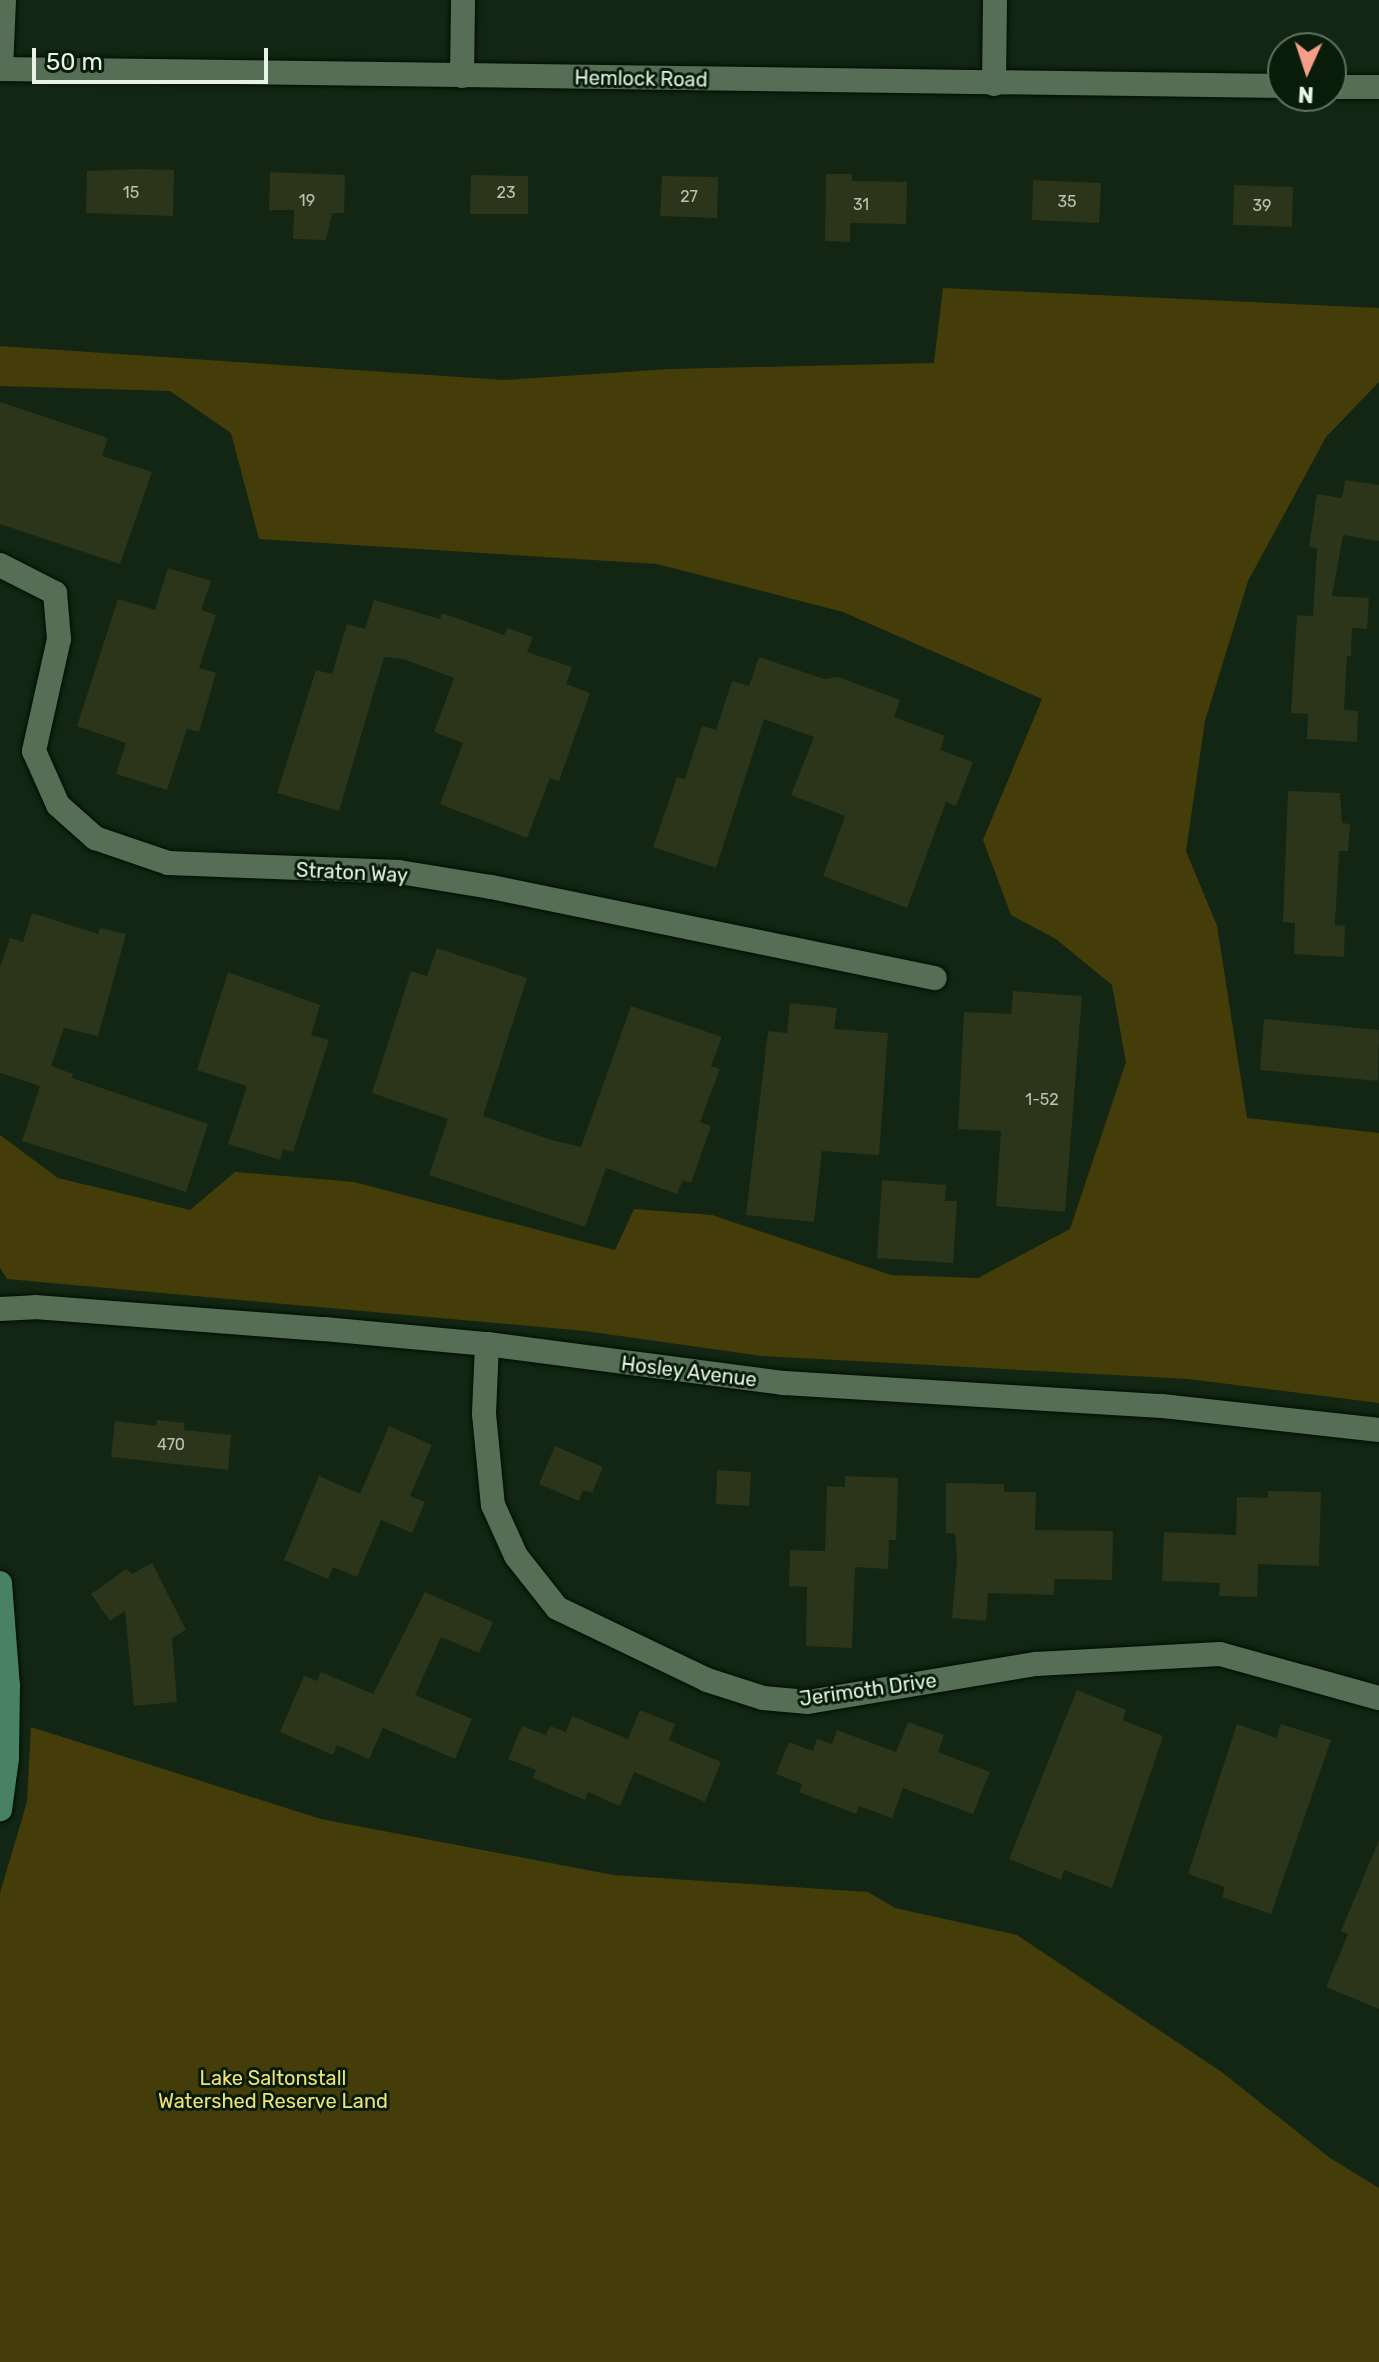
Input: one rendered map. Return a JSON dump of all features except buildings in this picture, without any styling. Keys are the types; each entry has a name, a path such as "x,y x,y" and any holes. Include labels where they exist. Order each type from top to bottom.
{"main road":[{"path":"0,1583 7,1758 0,1810"}],"street":[{"path":"1,69 4,0"},
{"path":"462,76 463,0"},
{"path":"994,84 995,0"},
{"name":"Hemlock Road","path":"1,69 1267,86"},
{"path":"1347,87 1379,87"},
{"name":"Straton Way","path":"0,565 55,593 59,639 34,751 58,805 95,838 168,863 399,872 491,887 935,978"},
{"name":"Hosley Avenue","path":"0,1309 35,1307 487,1344 784,1383 1162,1406 1379,1430"},
{"name":"Jerimoth Drive","path":"487,1344 484,1414 493,1505 516,1556 557,1608 707,1680 763,1698 808,1702 1036,1664 1220,1654 1379,1698"}],"green space":[{"path":"943,288 1379,308 1379,382 1326,437 1248,581 1205,721 1186,851 1217,926 1247,1118 1379,1133 1379,1403 1188,1379 762,1356 585,1331 7,1279 0,1268 0,1135 58,1178 190,1210 235,1172 354,1182 615,1250 634,1209 712,1215 891,1275 978,1278 1070,1229 1126,1062 1112,985 1056,939 1011,915 983,840 1042,699 843,612 657,564 259,539 231,433 170,391 0,386 0,346 504,380 670,369 934,363"},
{"name":"Lake Saltonstall Watershed Reserve Land","path":"31,1727 321,1819 613,1875 868,1892 895,1908 1017,1935 1223,2073 1330,2158 1379,2188 1379,2362 0,2362 0,1893 27,1802"}]}
